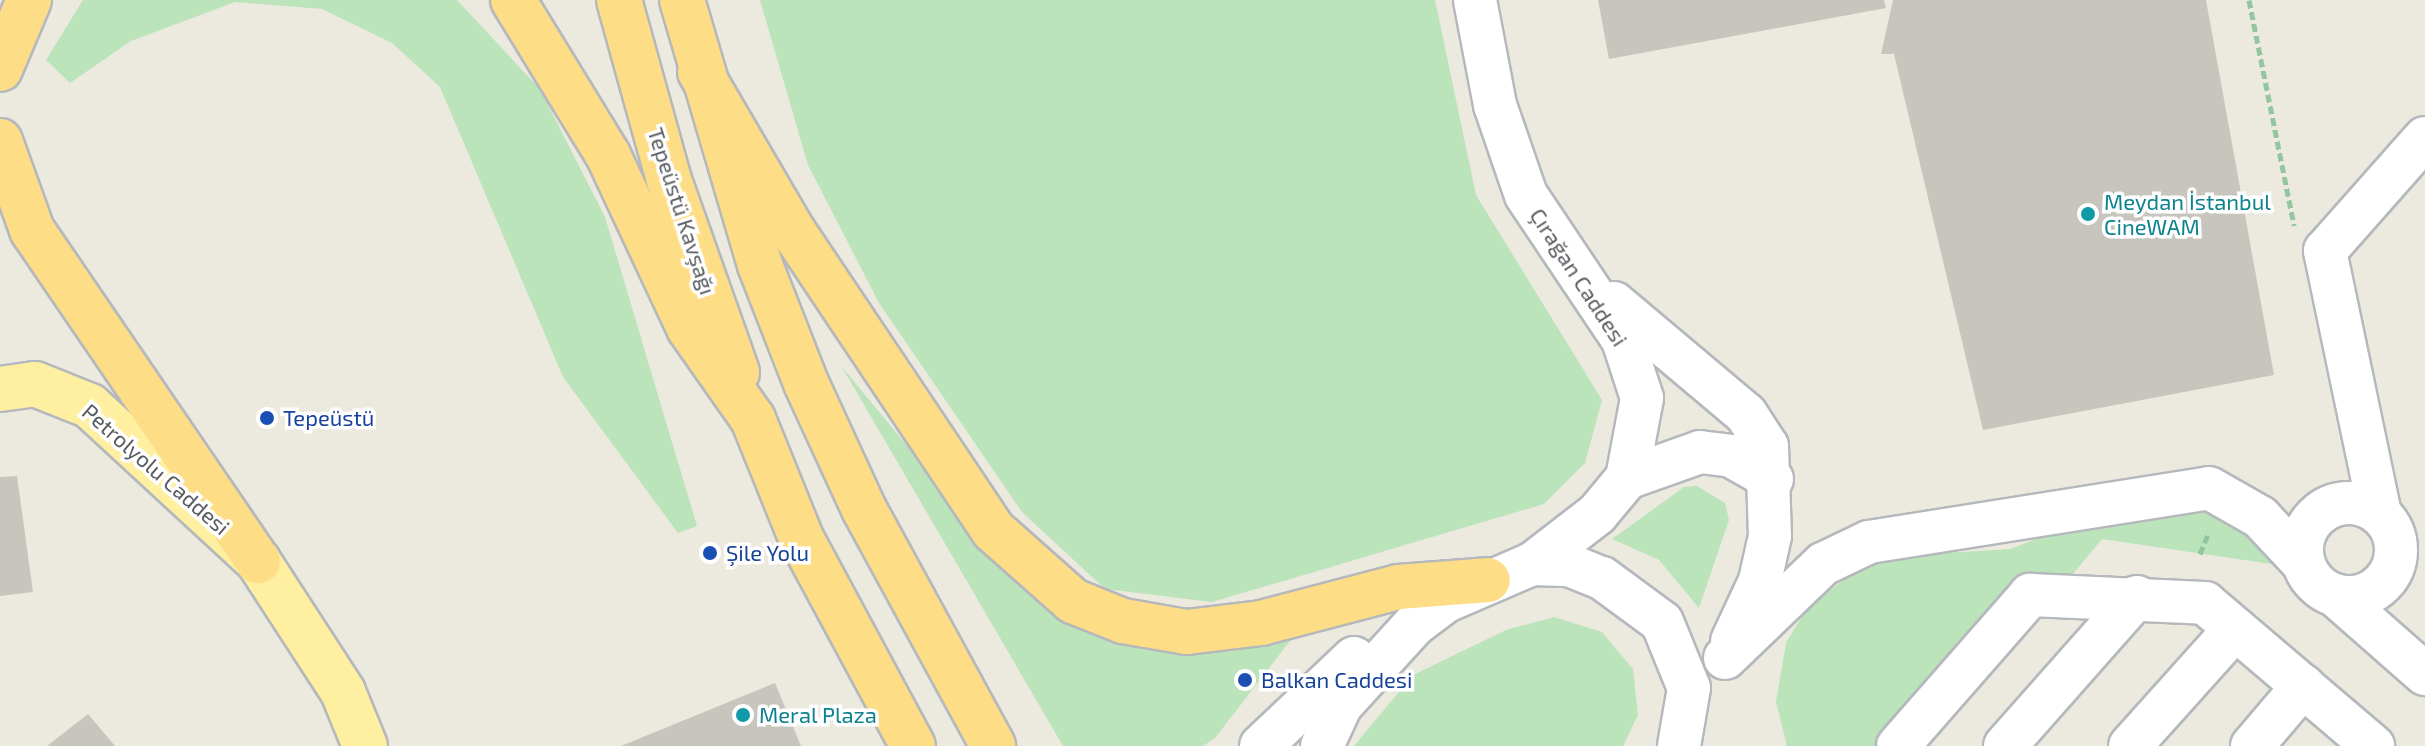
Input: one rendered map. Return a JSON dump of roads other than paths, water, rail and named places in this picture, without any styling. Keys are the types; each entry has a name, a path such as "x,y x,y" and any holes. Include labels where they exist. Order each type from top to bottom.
{"highway":[{"path":"0,69 29,0"},
{"path":"484,0 518,12 608,155 689,328 753,419 802,540 913,746"},
{"name":"Tepeüstü Kavşağı","path":"619,0 669,180 753,419"},
{"path":"682,0 700,72 806,383 864,509 993,746"},
{"path":"700,72 793,231 993,530 1073,601 1123,621 1187,632 1261,623 1398,587 1488,580"},
{"path":"0,141 32,230 258,561"}],"main road":[{"name":"Petrolyolu Caddesi","path":"0,389 35,384 90,406 258,561 343,692 365,746"}],"street":[{"name":"Çırağan Caddesi","path":"1475,0 1506,149 1526,195 1635,367 1642,398 1627,478 1597,514 1532,564"},
{"path":"2335,595 2367,594 2391,573 2396,542 2380,514 2325,251 2425,138"},
{"path":"1572,265 1746,414 1767,446 1772,479 1760,581 1725,658"},
{"path":"1627,478 1700,452 1731,456 1772,479"},
{"path":"1679,746 1689,692 1823,564 1869,542 2209,488 2260,517 2335,595 2425,674"},
{"path":"2304,564 2305,534 2324,510 2353,503 2380,514"},
{"path":"1261,746 1362,650 1414,625 1488,580 1532,564 1569,565 1634,594 1662,622 1713,746"},
{"path":"1898,746 2030,595 2137,597 2205,603 2373,746"},
{"path":"2005,746 2137,597"},
{"path":"1322,746 1341,705 1414,625"},
{"path":"2130,746 2235,629"},
{"path":"2252,746 2303,686"}],"place":[{"name":"Meydan İstanbul CineWAM","path":"2088,214"},
{"name":"Tepeüstü","path":"267,418"},
{"name":"Şile Yolu","path":"710,553"},
{"name":"Balkan Caddesi","path":"1245,680"},
{"name":"Meral Plaza","path":"743,715"}]}
